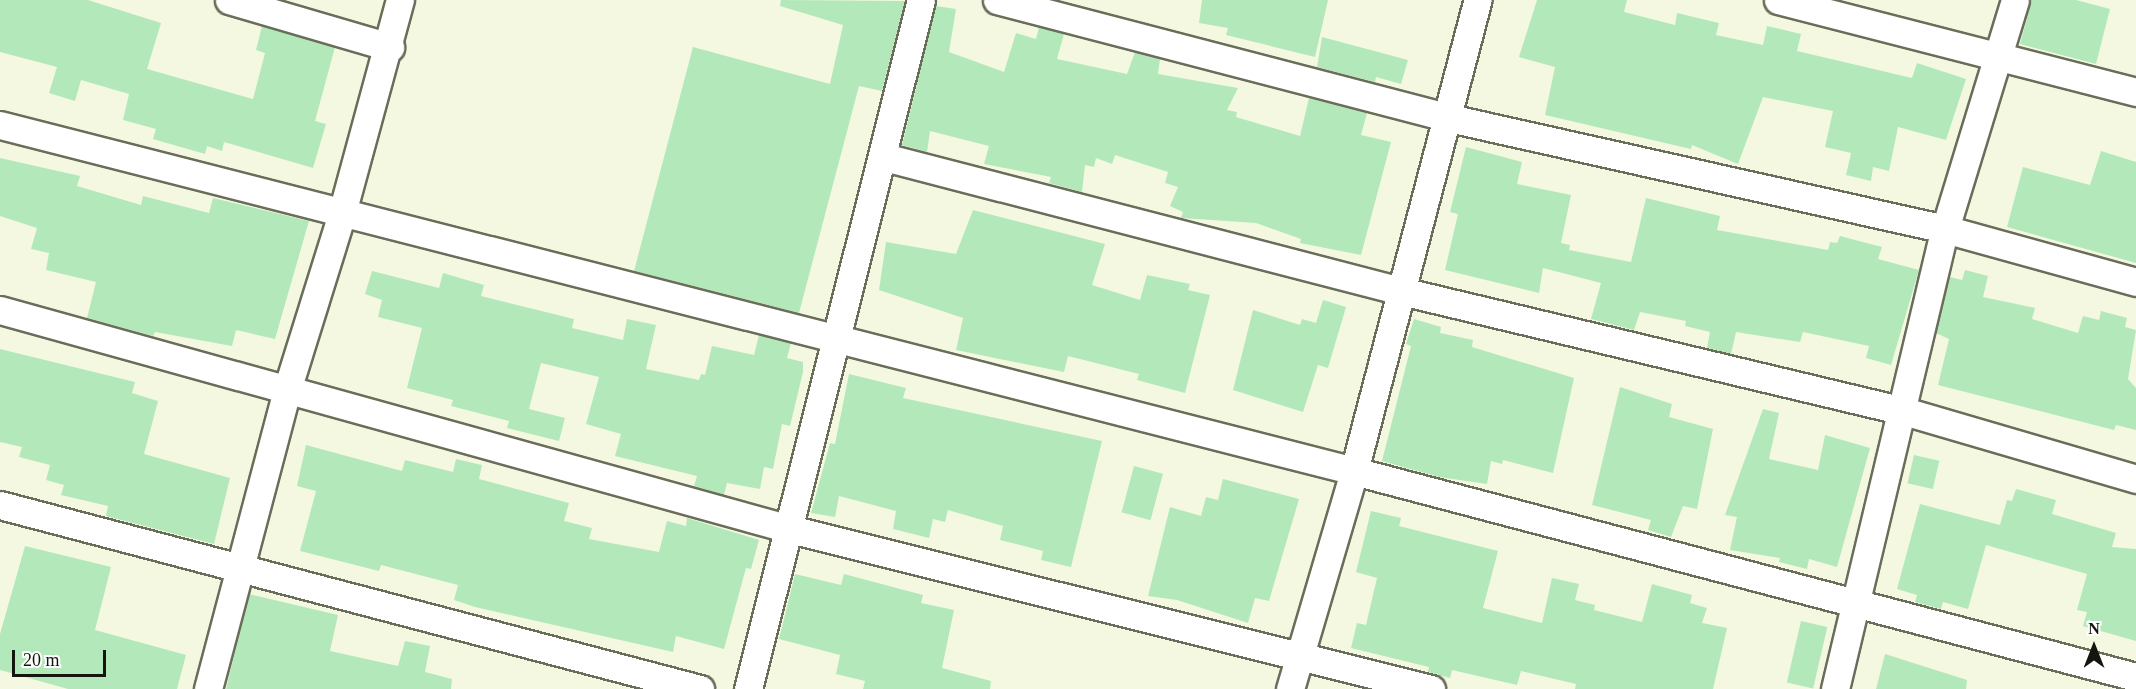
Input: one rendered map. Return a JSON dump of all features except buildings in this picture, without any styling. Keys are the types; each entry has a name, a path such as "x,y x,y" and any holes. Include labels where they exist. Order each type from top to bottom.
{"street":[{"path":"229,0 390,47"},
{"path":"208,689 287,390 342,213 390,47 400,0"},
{"path":"748,689 786,528 837,341 921,0"},
{"path":"997,0 1449,118 1945,229 2136,282"},
{"path":"1290,689 1298,655 1354,471 1479,0"},
{"path":"1778,0 1999,54 2136,92"},
{"path":"1835,689 1904,411 1945,229 2015,0"},
{"path":"0,125 837,341 1354,471 2136,677"},
{"path":"884,157 1401,291 1904,411 2136,479"},
{"path":"0,310 786,528 1431,689"},
{"path":"0,505 238,570 700,689"}]}
